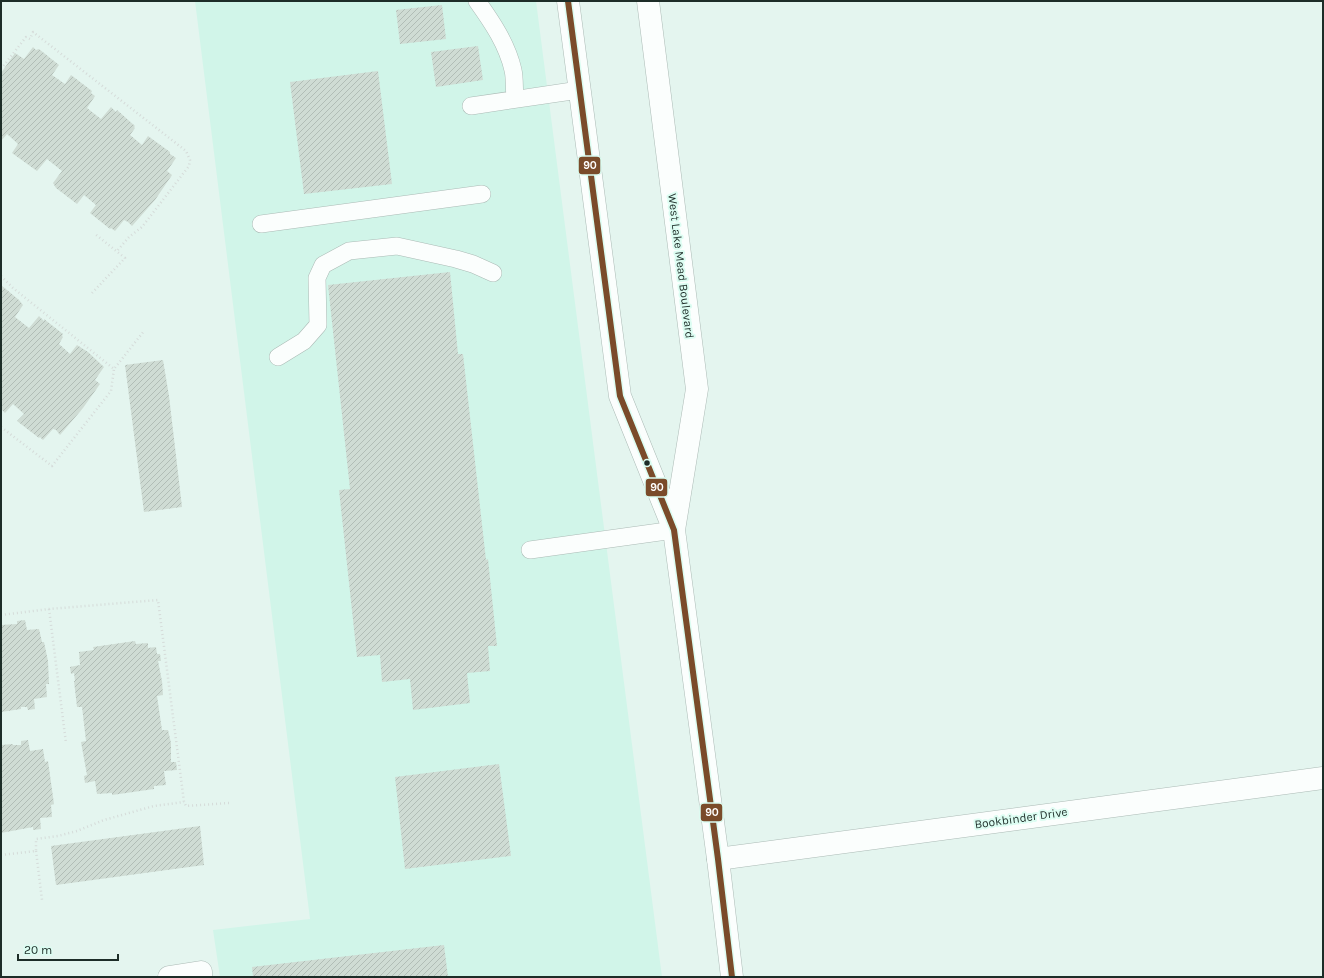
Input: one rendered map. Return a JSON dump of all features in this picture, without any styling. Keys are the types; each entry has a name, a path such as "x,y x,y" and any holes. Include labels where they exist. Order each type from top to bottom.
{"main road":[{"name":"West Lake Mead Boulevard","path":"568,1 620,396 674,530 718,859 732,977"},
{"name":"West Lake Mead Boulevard","path":"648,1 697,389 674,530"},
{"name":"Bookbinder Drive","path":"718,859 1323,778"},
{"path":"169,977 201,975"}],"lane":[{"path":"477,1 505,45 513,71 515,99"},
{"path":"471,106 579,90"},
{"path":"261,224 482,194"},
{"path":"278,357 304,341 318,325 317,278 323,266 349,251 397,246 456,258 493,273"},
{"path":"530,550 674,530"}],"path":[{"path":"1,69 26,36 30,39 33,32 186,151 190,160 189,166 142,227 129,237 117,251"},
{"path":"92,293 125,258 95,234"},
{"path":"1,276 13,288 114,369"},
{"path":"1,427 52,466 111,391 114,369 144,331"},
{"path":"1,615 49,609 158,600 184,802 186,806 229,803"},
{"path":"49,609 66,743"},
{"path":"42,900 36,839 58,836 77,831 104,820 154,806 184,802"},
{"path":"1,855 36,851"}],"shaded area":[{"path":"195,1 536,1 662,977 220,977 213,930 310,919"}],"building":[{"path":"442,5 446,39 400,44 396,10"},
{"path":"478,46 483,80 436,87 431,52"},
{"path":"33,47 36,50 39,49 59,65 52,75 65,84 71,75 92,91 91,93 95,96 87,108 101,119 111,107 116,112 117,110 135,126 130,135 142,145 148,136 176,158 167,171 172,175 155,200 132,226 124,220 115,231 111,228 110,229 90,213 96,205 84,195 77,204 56,188 53,183 62,171 47,159 37,171 12,153 18,144 7,134 1,141 1,73 15,53 24,59"},
{"path":"378,71 392,184 304,194 290,82"},
{"path":"450,272 458,354 463,354 497,646 488,646 490,671 467,673 470,703 413,710 410,679 382,682 380,655 357,657 339,490 350,489 328,285"},
{"path":"1,285 23,305 15,317 29,328 39,316 63,334 59,344 70,354 77,345 88,352 104,367 95,380 100,384 83,408 60,435 53,429 43,440 17,421 24,414 13,404 5,413 1,409"},
{"path":"163,360 169,396 182,507 144,512 125,365"},
{"path":"25,620 27,630 39,629 42,642 44,642 48,661 49,684 46,684 47,697 34,699 35,709 28,710 27,707 21,707 21,709 1,712 1,625 17,624 17,621"},
{"path":"135,641 136,644 148,643 148,648 156,647 157,654 160,654 161,661 158,661 163,695 157,696 162,730 168,730 171,743 171,762 176,762 177,770 164,771 166,785 154,786 154,789 112,795 112,793 97,794 95,781 85,783 84,776 87,775 81,742 86,741 82,707 77,707 74,673 71,674 70,667 80,665 79,652 94,650 93,647"},
{"path":"28,740 30,751 43,749 45,762 48,761 54,804 51,805 52,817 40,818 41,829 33,830 33,827 1,833 1,745 21,745 21,741"},
{"path":"499,764 511,856 405,869 395,777"},
{"path":"200,826 204,865 56,885 51,846"},
{"path":"444,945 448,977 253,977 252,967"}],"transit line":[{"name":"90","path":"568,1 620,396 674,530 718,859 732,977"}]}
